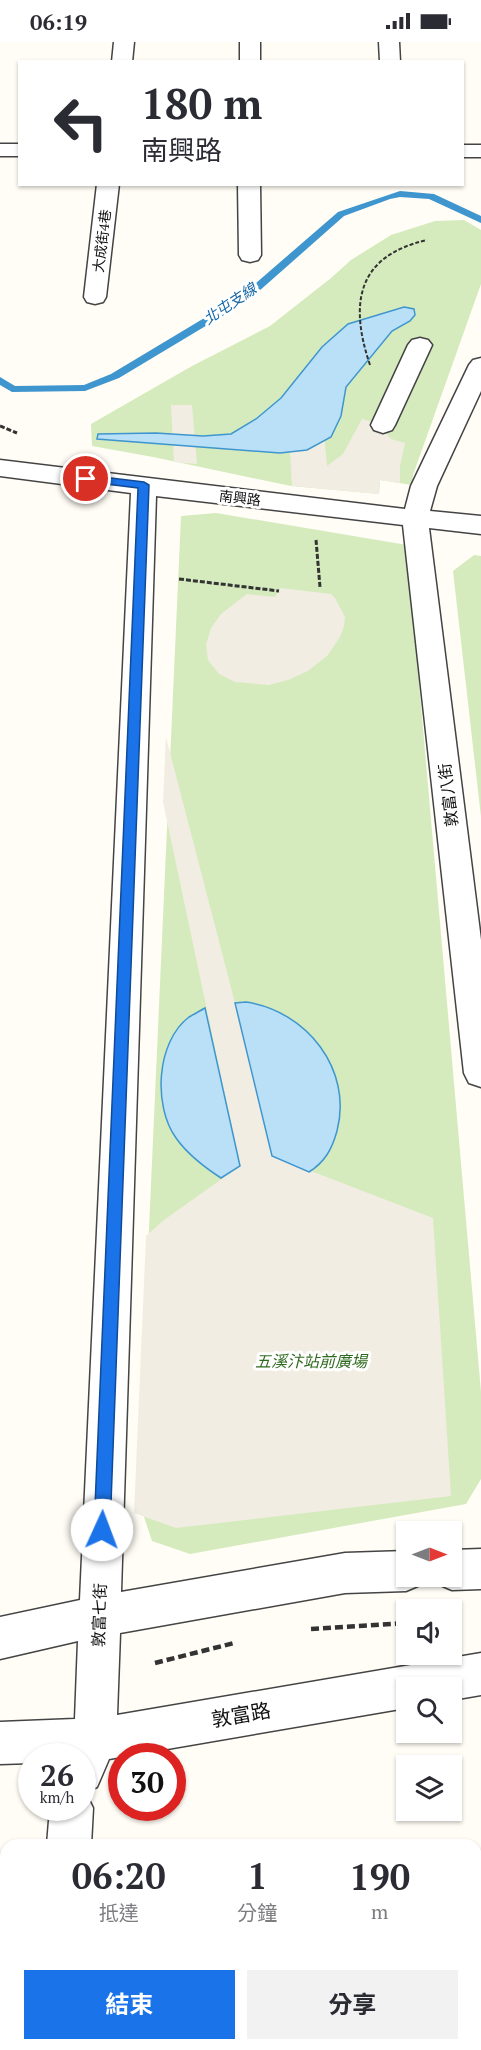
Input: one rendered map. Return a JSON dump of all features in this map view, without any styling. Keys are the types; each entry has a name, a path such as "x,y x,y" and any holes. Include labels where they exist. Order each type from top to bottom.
{"street":[{"path":"122,60 124,42"},
{"path":"249,60 250,42"},
{"path":"389,42 390,60"},
{"path":"0,150 18,150"},
{"path":"464,151 481,151"},
{"name":"大成街4巷","path":"95,297 108,186"},
{"path":"249,186 250,255"},
{"path":"383,425 420,345"},
{"path":"415,518 424,486 481,365"},
{"name":"南興路","path":"0,468 344,511 481,525"},
{"name":"敦富七街","path":"90,1743 99,1616 144,485"},
{"name":"敦富八街","path":"415,518 481,1073"},
{"path":"462,1570 481,1569"},
{"path":"0,1638 99,1616 345,1573 396,1571"},
{"name":"敦富路","path":"96,1755 481,1674"},
{"name":"敦富路","path":"0,1743 18,1746"},
{"path":"69,1839 70,1821"}],"path":[{"path":"373,374 361,342 357,315 364,283 368,274 395,248 427,240"},
{"path":"316,539 320,587"},
{"path":"172,579 279,591"},
{"path":"302,1629 396,1624"},
{"path":"155,1663 245,1640"}],"green space":[{"path":"464,220 481,230 481,284 413,475 412,485 380,480 379,494 291,486 92,446 91,424 192,366 270,326 351,260 391,235 435,221"},
{"name":"五溪汴站前廣場","path":"216,513 407,545 481,1392 481,1479 466,1504 190,1554 152,1541 137,1496 181,516"},
{"path":"474,555 481,556 481,817 453,571"}],"shaded area":[{"path":"171,405 192,405 197,464 174,462"},
{"path":"362,419 390,427 386,433 391,439 405,443 400,466 400,483 380,480 379,494 292,486 289,433 324,433 327,466 343,454"},
{"path":"280,588 331,594 335,598 345,617 344,626 340,637 328,655 308,671 269,685 235,682 219,674 208,660 206,645 211,628 221,614 247,594 275,597"},
{"path":"166,737 272,1156 433,1218 451,1496 176,1528 134,1513 146,1236 164,1220 240,1166 163,802"}],"water":[{"path":"404,307 414,309 415,315 410,321 392,331 346,387 341,416 331,437 307,450 280,453 97,439 98,434 156,433 203,436 231,434 256,419 281,398 322,347 348,324"},
{"path":"246,1002 288,1017 306,1031 320,1047 331,1066 338,1086 340,1108 337,1131 327,1154 309,1172 272,1156 235,1003"},
{"path":"205,1008 240,1166 221,1178 208,1170 176,1138 169,1125 161,1092 164,1058 170,1042 178,1028 189,1017"}],"waterway":[{"name":"北屯支線","path":"0,380 12,389 85,388 115,376 245,298 341,214 387,197 400,194 431,196 481,220"}],"route":[{"path":"86,479 144,485 102,1530"}]}
